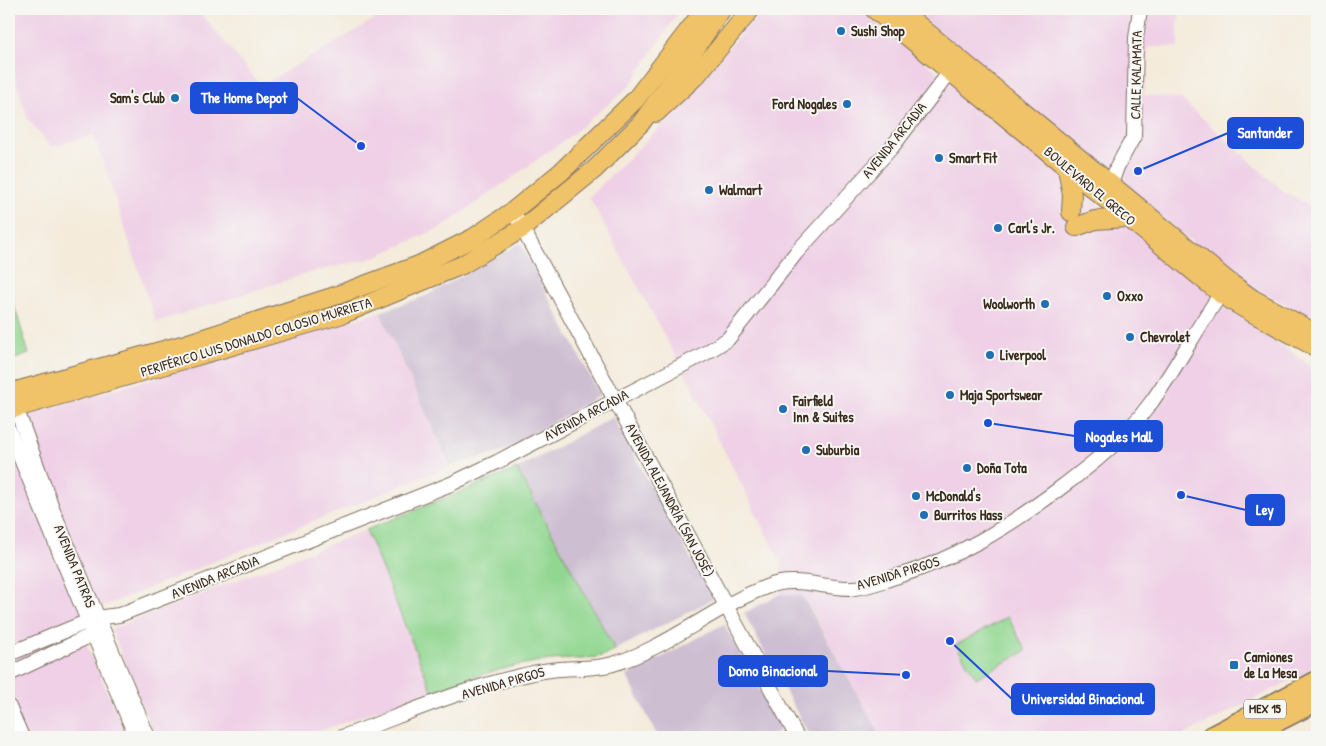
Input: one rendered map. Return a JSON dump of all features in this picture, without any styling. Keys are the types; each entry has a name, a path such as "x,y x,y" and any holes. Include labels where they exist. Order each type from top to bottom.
{"highway":[{"name":"MEX 15","path":"1212,737 1317,682"},
{"name":"MEX 15","path":"1250,735 1317,700"},
{"path":"1250,735 1288,725 1317,711"}],"main road":[{"path":"662,66 693,9"},
{"name":"PERIFÉRICO LUIS DONALDO COLOSIO MURRIETA","path":"11,401 335,296 419,265 473,238 513,211 561,172 635,100 705,9"},
{"name":"PERIFÉRICO LUIS DONALDO COLOSIO MURRIETA","path":"11,401 343,314 462,265 523,228 595,169 641,123 691,56 722,9"},
{"path":"641,123 674,99 696,76 751,9"},
{"name":"BOULEVARD EL GRECO","path":"874,9 955,65 1104,183 1225,288"},
{"name":"BOULEVARD EL GRECO","path":"899,9 955,65 1067,168 1104,183 1128,218 1225,288 1283,322 1317,348"},
{"path":"1067,168 1072,190 1073,219 1128,218"},
{"name":"BOULEVARD EL GRECO","path":"1283,322 1317,334"}],"street":[{"name":"CALLE KALAMATA","path":"1104,183 1134,136 1136,38 1140,9"},
{"name":"AVENIDA ARCADIA","path":"9,654 94,626 451,484 704,354 728,339 796,253 892,147 955,65"},
{"name":"AVENIDA ALEJANDRÍA (SAN JOSÉ)","path":"513,211 797,737"},
{"name":"AVENIDA PIRGOS","path":"342,737 432,704 518,676 551,670 610,665 634,656 767,586 783,582 861,586 917,570 981,542 1005,528 1092,464 1129,431 1173,371 1225,288"},
{"path":"1283,322 1317,325"},
{"path":"1283,322 1317,357"},
{"name":"AVENIDA PATRAS","path":"11,401 136,737"},
{"name":"AVENIDA PATRAS","path":"9,430 94,626 148,737"},
{"name":"AVENIDA ARCADIA","path":"9,674 94,626"},
{"path":"9,707 22,737"}],"shaded area":[{"path":"9,9 197,9 261,86 392,9 681,9 629,87 562,142 442,227 370,259 312,272 156,322 94,135 51,147 28,120 9,56"},
{"path":"762,9 859,9 1232,311 1317,370 1317,667 1180,737 881,737 804,596 780,594 782,565 686,375 589,197 661,126"},
{"path":"913,9 1183,9 1178,19 1178,47 1148,47 1144,95 1181,99 1283,191 1317,209 1317,319 1241,283"},
{"path":"520,243 600,395 506,450 450,466 380,312 426,296"},
{"path":"380,312 450,466 75,618 127,737 9,737 9,420"},
{"path":"613,417 713,599 615,650 517,469"},
{"path":"366,530 432,691 303,737 155,737 111,629"},
{"path":"780,594 803,596 881,737 810,737 744,613"},
{"path":"724,624 781,730 768,737 658,737 627,676"}],"green space":[{"path":"9,289 29,354 9,361"},
{"path":"517,469 615,650 592,658 551,660 521,665 491,672 432,691 366,530"},
{"path":"1008,617 1026,651 976,678 956,645"}],"place":[{"name":"Sushi Shop","path":"841,31"},
{"name":"Sam's Club","path":"175,98"},
{"name":"Ford Nogales","path":"847,104"},
{"name":"The Home Depot","path":"361,146"},
{"name":"Smart Fit","path":"939,158"},
{"name":"Santander","path":"1138,171"},
{"name":"Walmart","path":"709,190"},
{"name":"Carl's Jr.","path":"998,228"},
{"name":"Oxxo","path":"1107,296"},
{"name":"Woolworth","path":"1045,304"},
{"name":"Chevrolet","path":"1130,337"},
{"name":"Liverpool","path":"990,355"},
{"name":"Maja Sportswear","path":"950,395"},
{"name":"Fairfield Inn & Suites","path":"783,409"},
{"name":"Nogales Mall","path":"988,423"},
{"name":"Suburbia","path":"806,450"},
{"name":"Doña Tota","path":"967,468"},
{"name":"Ley","path":"1181,495"},
{"name":"McDonald's","path":"916,496"},
{"name":"Burritos Hass","path":"924,515"},
{"name":"Universidad Binacional","path":"950,641"},
{"name":"Camiones de La Mesa","path":"1234,665"},
{"name":"Domo Binacional","path":"906,675"}]}
